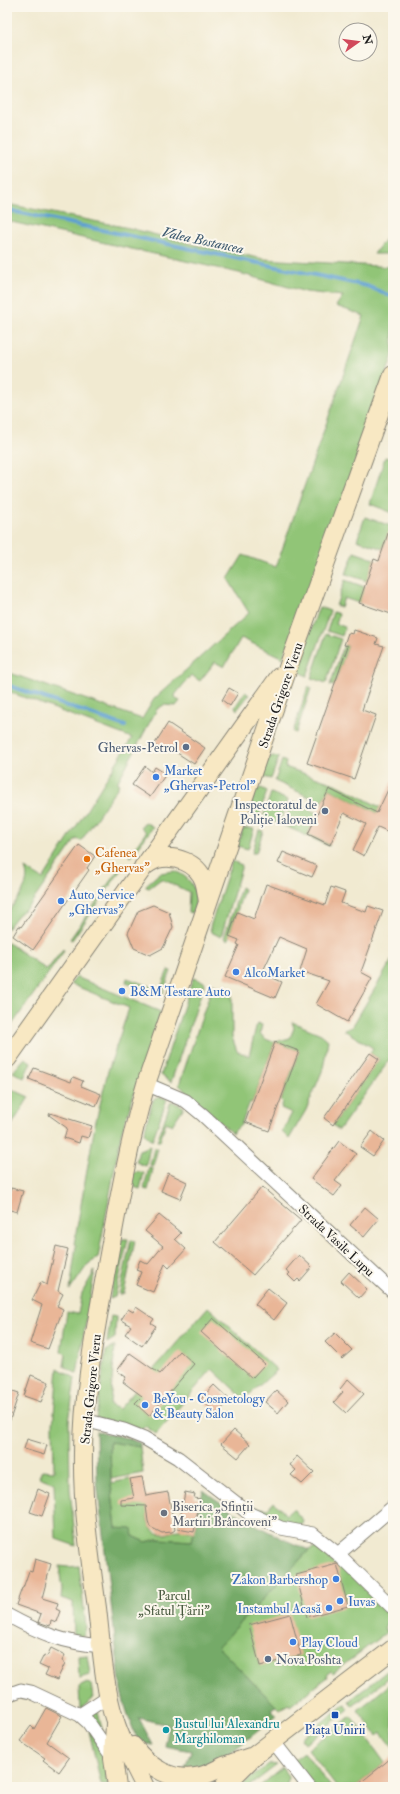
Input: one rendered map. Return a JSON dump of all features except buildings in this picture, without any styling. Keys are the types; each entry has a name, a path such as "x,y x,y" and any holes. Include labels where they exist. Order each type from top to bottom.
{"street":[{"name":"Strada Grigore Vieru","path":"114,1728 86,1522 83,1455 84,1420 99,1309 119,1198 136,1119 146,1084 290,662 393,375"},
{"path":"7,1059 290,662"},
{"path":"143,867 162,858 170,857 184,860 196,868 204,880 208,902"},
{"name":"Strada Vasile Lupu","path":"146,1084 186,1101 203,1115 391,1286"},
{"path":"84,1420 124,1430 144,1438 178,1458 250,1514 281,1528 313,1534 338,1554 393,1608"},
{"path":"338,1554 393,1507"},
{"path":"7,1615 58,1639 102,1646"},
{"path":"208,1787 255,1755 393,1649"},
{"path":"7,1696 22,1690 31,1692 80,1715 88,1722 113,1758"},
{"path":"80,1715 109,1696"},
{"path":"114,1728 151,1767 162,1773 174,1776 200,1776 255,1755"},
{"path":"114,1728 113,1758 117,1787"},
{"path":"114,1728 132,1787"},
{"path":"114,1728 145,1787"},
{"path":"273,1741 309,1787"},
{"path":"223,1787 255,1755"}],"green space":[{"path":"7,204 129,228 196,245 264,259 393,267 393,355 314,581 283,658 241,638 224,667 215,662 200,681 191,675 175,695 176,699 180,701 176,706 164,705 157,709 117,783 119,784 117,788 81,841 76,839 30,905 18,915 7,929 8,913 25,886 27,875 25,868 43,879 132,738 7,691 7,672 142,719 154,699 249,613 228,579 243,555 276,567 364,316 336,306 343,296 306,292 239,273 7,221"},
{"path":"393,223 393,254 374,254 390,232"},
{"path":"385,457 390,458 393,463 393,513 370,504"},
{"path":"365,517 391,526 383,549 357,540"},
{"path":"354,552 374,559 367,581 346,574"},
{"path":"345,580 365,587 359,603 344,598 341,607 336,606"},
{"path":"319,607 330,611 307,676 300,672 298,665"},
{"path":"333,612 339,614 336,624 345,627 342,636 327,631"},
{"path":"326,634 341,639 326,683 311,678"},
{"path":"344,645 348,646 334,686 330,685"},
{"path":"308,687 311,688 296,733 293,732"},
{"path":"245,692 249,695 237,710 235,707"},
{"path":"272,756 279,757 271,779 264,777 262,771 265,761"},
{"path":"282,760 286,762 285,767 338,785 380,807 377,813 329,789 322,803 275,781"},
{"path":"261,788 267,791 259,816 255,814 250,807 255,790"},
{"path":"271,793 288,800 279,824 263,817"},
{"path":"292,802 317,813 308,834 330,845 329,846 283,825"},
{"path":"145,822 153,827 131,857 130,855 146,832 141,827"},
{"path":"243,829 254,829 248,849 237,846"},
{"path":"259,830 263,831 256,853 252,853"},
{"path":"232,861 242,865 221,937 211,932 210,927"},
{"path":"121,866 123,867 103,896 101,894"},
{"path":"174,871 186,878 194,888 196,900 192,913 188,912 189,892 161,879 149,888 146,887 146,885 160,873"},
{"path":"241,887 244,889 228,940 224,938"},
{"path":"99,898 101,899 72,940 70,939"},
{"path":"7,942 47,970 63,949 64,951 7,1032"},
{"path":"393,958 393,1055 339,1130 333,1125 379,1059 370,1053 373,1048 344,1030 352,1027"},
{"path":"168,970 171,971 162,995 126,982 127,978 160,990"},
{"path":"76,977 161,1012 121,1134 98,1258 88,1264 70,1290 76,1245 74,1244 95,1125 108,1071 129,1008 71,984"},
{"path":"193,978 205,982 171,1082 161,1075"},
{"path":"213,984 232,995 232,1037 237,1051 249,1056 257,1023 262,1025 260,1033 263,1037 270,1041 290,1038 294,1028 292,1022 321,1034 328,1040 323,1069 306,1110 289,1139 282,1132 292,1113 281,1108 283,1102 281,1100 299,1051 275,1042 252,1103 250,1102 241,1125 232,1133 179,1085"},
{"path":"25,1058 31,1062 24,1078 13,1072"},
{"path":"7,1087 29,1097 7,1133"},
{"path":"160,1097 167,1099 152,1141 144,1133 153,1100"},
{"path":"171,1101 184,1107 172,1125 166,1122 160,1141 157,1141"},
{"path":"150,1146 146,1166 136,1162 139,1150"},
{"path":"154,1148 158,1148 153,1166 150,1165"},
{"path":"149,1168 153,1169 148,1190 144,1189"},
{"path":"133,1173 144,1173 140,1189 131,1184"},
{"path":"128,1239 115,1297 110,1299 119,1241"},
{"path":"131,1240 135,1241 124,1293 119,1295"},
{"path":"95,1270 77,1374 64,1366 66,1354 61,1351 67,1312 78,1314 82,1293"},
{"path":"208,1307 277,1370 250,1394 242,1397 212,1369 156,1434 145,1426 140,1431 96,1418 106,1351 115,1346 110,1405 119,1409"},
{"path":"111,1316 116,1317 115,1338 107,1343"},
{"path":"58,1368 75,1378 69,1422 70,1489 76,1546 56,1539 54,1483 39,1477 42,1470 54,1471 53,1425"},
{"name":"Parcul „Sfatul Țării”","path":"96,1431 127,1438 140,1443 140,1447 110,1442 111,1483 116,1528 132,1529 133,1536 146,1542 158,1539 192,1541 203,1490 254,1524 309,1550 218,1647 276,1706 271,1709 277,1716 225,1757 206,1767 184,1769 191,1751 165,1746 169,1725 139,1718 153,1745 145,1744 138,1739 129,1718 121,1691 97,1482"},
{"path":"110,1441 140,1447 143,1473 111,1479"},
{"path":"130,1479 151,1505 148,1520 151,1528 155,1532 166,1534 178,1530 194,1532 192,1541 158,1539 146,1542 116,1528 111,1483"},
{"path":"274,1502 286,1515 293,1509 303,1520 302,1525 290,1525 252,1511 253,1507 268,1509"},
{"path":"320,1546 388,1608 391,1620 388,1620 384,1630 388,1631 333,1673 331,1671 326,1675 327,1677 290,1706 289,1704 279,1709 218,1647 309,1550"},
{"path":"59,1566 79,1566 86,1627 83,1636 77,1640 74,1640 73,1602 61,1598 62,1590"},
{"path":"87,1655 90,1675 79,1678 78,1656"},
{"path":"387,1671 391,1676 353,1706 349,1701"},
{"path":"393,1682 393,1748 381,1733 377,1736 358,1710"},
{"path":"85,1683 91,1684 93,1699 80,1709 79,1686"},
{"path":"345,1704 349,1709 305,1744 301,1739"},
{"path":"98,1711 103,1735 89,1714"},
{"path":"351,1716 385,1763 355,1787 337,1787 308,1749"},
{"path":"89,1731 104,1753 108,1785 101,1784"},
{"path":"304,1752 331,1787 315,1787 292,1761"},
{"path":"269,1764 277,1765 248,1787 239,1787"},
{"path":"282,1768 288,1776 287,1787 259,1787"}],"waterway":[{"name":"Valea Bostancea","path":"7,210 367,286 393,297"},
{"path":"7,685 125,726"}],"place":[{"name":"Ghervas-Petrol","path":"186,747"},
{"name":"Market „Ghervas-Petrol”","path":"156,777"},
{"name":"Inspectoratul de Poliție Ialoveni","path":"325,811"},
{"name":"Cafenea „Ghervas”","path":"87,859"},
{"name":"Auto Service „Ghervas”","path":"61,901"},
{"name":"AlcoMarket","path":"236,972"},
{"name":"B&M Testare Auto","path":"122,991"},
{"name":"BeYou - Cosmetology & Beauty Salon","path":"145,1405"},
{"name":"Biserica „Sfinții Martiri Brâncoveni”","path":"164,1513"},
{"name":"Zakon Barbershop","path":"336,1579"},
{"name":"Iuvas","path":"340,1601"},
{"name":"Instambul Acasă","path":"329,1608"},
{"name":"Play Cloud","path":"293,1642"},
{"name":"Nova Poshta","path":"268,1659"},
{"name":"Piața Unirii","path":"335,1715"},
{"name":"Bustul lui Alexandru Marghiloman","path":"166,1730"}]}
